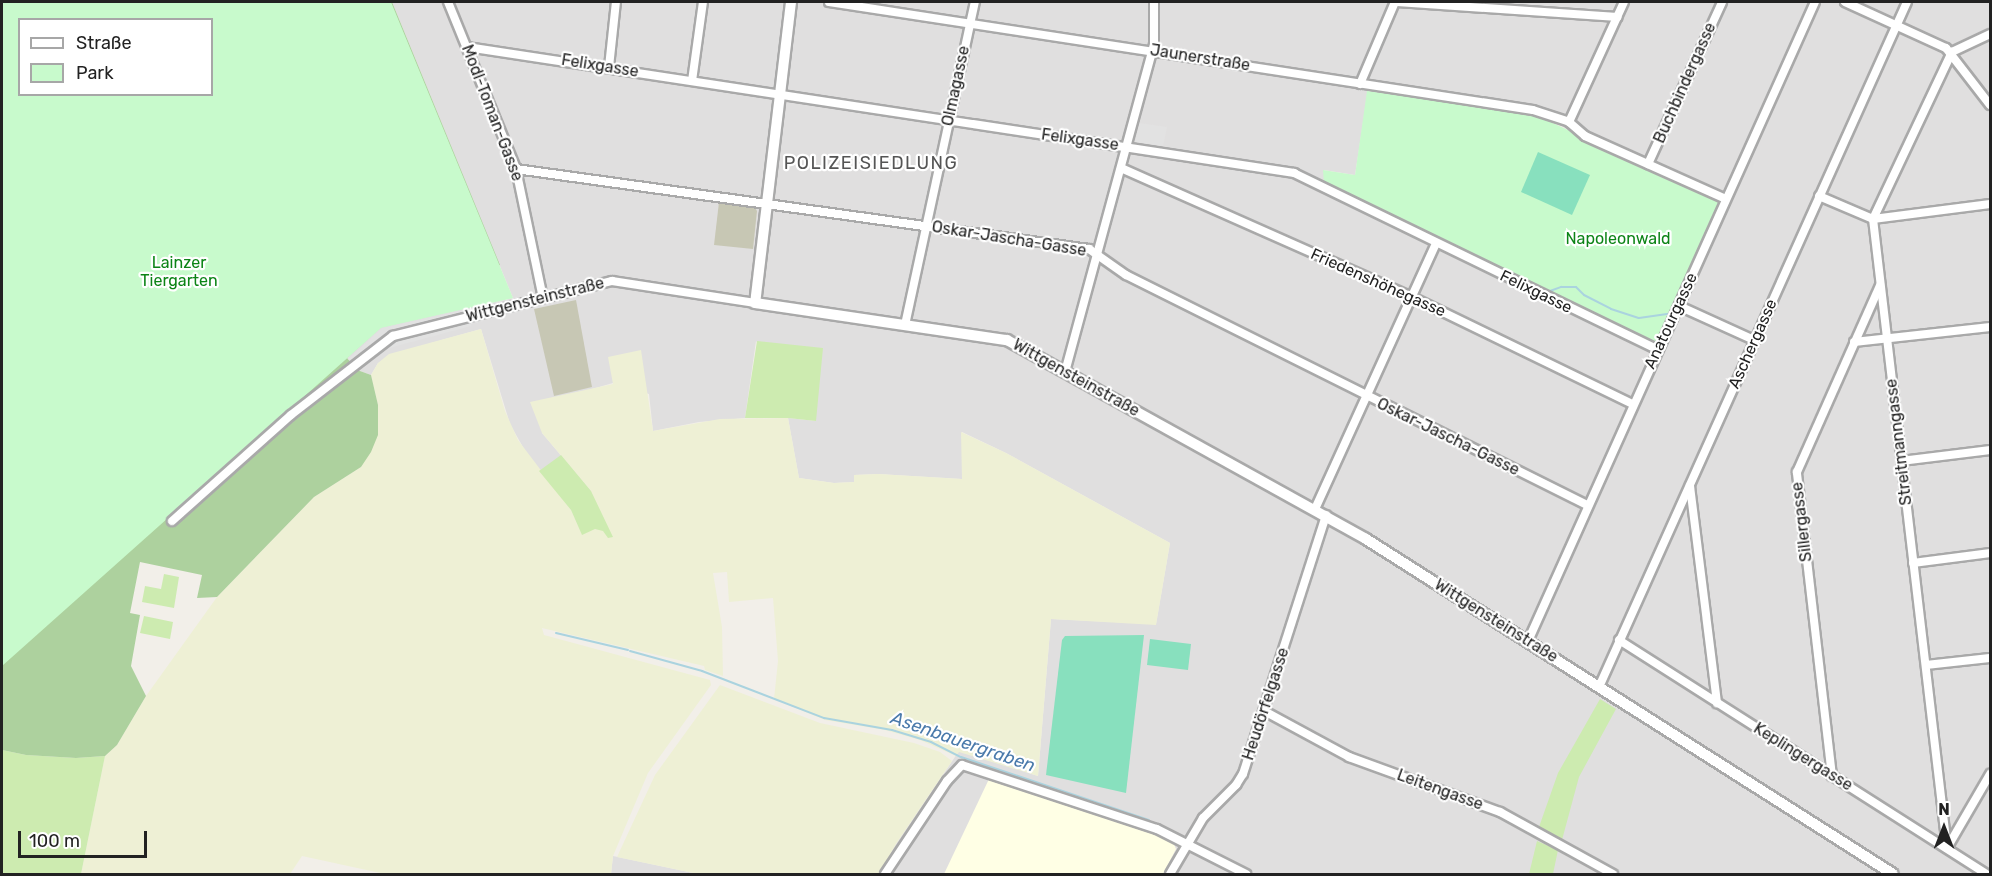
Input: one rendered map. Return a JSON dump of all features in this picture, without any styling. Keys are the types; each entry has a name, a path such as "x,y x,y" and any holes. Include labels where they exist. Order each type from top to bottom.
{"street":[{"name":"Modl-Toman-Gasse","path":"448,2 516,169 543,298"},
{"path":"609,67 616,2"},
{"path":"692,81 703,2"},
{"path":"755,303 778,94 791,2"},
{"name":"Jaunerstraße","path":"829,2 1533,110 1569,122 1585,136 1726,199"},
{"name":"Olmagasse","path":"905,325 975,2"},
{"path":"1065,372 1152,50 1154,2"},
{"path":"1360,84 1396,2 1617,17"},
{"path":"1569,122 1624,2"},
{"name":"Buchbindergasse","path":"1648,164 1722,2"},
{"name":"Anatourgasse","path":"1528,641 1632,404 1679,306 1815,2"},
{"path":"1845,2 1952,52 1990,105"},
{"name":"Aschergasse","path":"1599,687 1907,2"},
{"path":"1873,219 1952,52 1990,34"},
{"name":"Felixgasse","path":"467,47 1294,173 1658,350"},
{"name":"Friedenshöhegasse","path":"1121,168 1412,297 1632,404"},
{"name":"Oskar-Jascha-Gasse","path":"516,169 1089,249 1126,275 1366,397 1587,505"},
{"path":"1819,196 1873,219 1990,204"},
{"name":"Streitmanngasse","path":"1873,219 1947,848"},
{"path":"1315,509 1436,244"},
{"name":"Wittgensteinstraße","path":"172,521 291,415 383,341 405,332 612,281 1007,340 1326,515 1893,874"},
{"name":"Sillergasse","path":"1832,776 1797,472 1880,285"},
{"path":"1679,306 1754,340"},
{"path":"1854,342 1990,327"},
{"path":"1901,461 1990,450"},
{"path":"1689,485 1717,703"},
{"name":"Heudörfelgasse","path":"1170,874 1210,809 1240,779 1326,515"},
{"path":"1913,563 1990,554"},
{"name":"Keplingergasse","path":"1619,640 1986,874"},
{"path":"1926,665 1990,658"},
{"name":"Leitengasse","path":"1263,711 1349,757 1500,812 1613,874"},
{"path":"885,874 939,792 962,765 1157,829 1246,874"},
{"path":"1947,848 1990,774"}],"shaded area":[{"path":"392,2 1990,2 1990,874 879,874 896,844 959,751 1038,776 1051,619 1156,624 1170,543 1006,453 962,432 962,479 878,474 854,475 854,482 834,483 799,478 788,418 816,421 756,341 745,418 699,422 653,431 649,394 613,383 592,389 542,433 591,491 539,471 529,458 510,424 481,329 410,349 378,363 371,375 360,371 347,358 381,327 513,298","holes":["1368,91 1520,111 1556,123 1580,137 1324,184 1324,170 1355,175"]},
{"path":"1139,123 1167,127 1163,146 1135,142"},
{"path":"719,202 754,206 757,211 753,249 714,245"},
{"path":"576,300 592,387 554,396 534,309"},
{"path":"489,304 488,312 469,317 471,326 389,348 360,371 348,359 382,328"},
{"path":"481,329 505,411 518,440 571,510 582,534 591,491 542,433 530,402 613,384 608,357 641,350 653,431 720,419 788,418 799,478 834,483 854,482 854,475 878,474 962,479 961,432 1006,453 1170,543 1156,625 1051,619 1038,776 959,752 956,756 920,740 885,730 825,720 774,699 778,661 773,598 729,602 727,572 713,573 722,627 723,676 705,670 704,666 542,628 544,635 710,680 711,685 648,773 613,856 611,874 385,874 302,856 290,874 81,874 105,756 117,745 146,696 217,597 314,497 361,467 378,405 371,375 378,363 389,354"},
{"path":"720,685 820,723 914,743 940,752 952,761 896,844 879,874 698,874 617,857 655,775"},
{"path":"989,779 1148,831 1174,844 1176,849 1163,874 944,874"},
{"path":"613,856 698,874 611,874"}],"green space":[{"name":"Lainzer Tiergarten","path":"2,2 392,2 500,265 381,327 347,358 360,371 371,375 378,405 378,435 371,452 361,467 314,497 217,597 197,598 202,575 140,562 130,613 140,615 131,666 146,696 117,745 105,756 76,758 26,755 2,750 2,264 254,442 287,412 280,392 47,251 19,96 213,96 213,18 18,18 18,91"},
{"name":"Lainzer Tiergarten","path":"2,2 391,2 513,298 381,328 2,666"},
{"name":"Napoleonwald","path":"1367,91 1494,107 1540,117 1718,200 1719,206 1658,342 1652,343 1324,184 1323,170 1355,175"},
{"path":"1538,152 1590,175 1572,215 1521,192"},
{"path":"757,341 823,348 816,421 788,418 745,418"},
{"path":"561,455 591,491 613,537 608,538 603,531 595,529 582,535 571,510 539,471"},
{"path":"164,574 179,577 174,608 142,602 145,586 161,589"},
{"path":"144,616 173,622 170,639 140,633"},
{"path":"1144,635 1126,793 1046,775 1062,640 1065,636"},
{"path":"1150,639 1191,644 1188,670 1147,665"},
{"path":"1600,699 1616,709 1579,777 1562,840 1539,827 1558,773"},
{"path":"2,750 26,755 76,758 105,756 81,874 2,874"},
{"path":"1537,841 1558,850 1553,874 1529,874"}],"waterway":[{"path":"1550,291 1561,287 1576,287 1584,295 1611,309 1639,318 1669,314"},
{"name":"Asenbauergraben","path":"556,633 628,650"},
{"name":"Asenbauergraben","path":"630,651 702,671 824,718 892,730 931,742 961,757 1149,820"}],"district":[{"name":"POLIZEISIEDLUNG","path":"871,163"}]}
